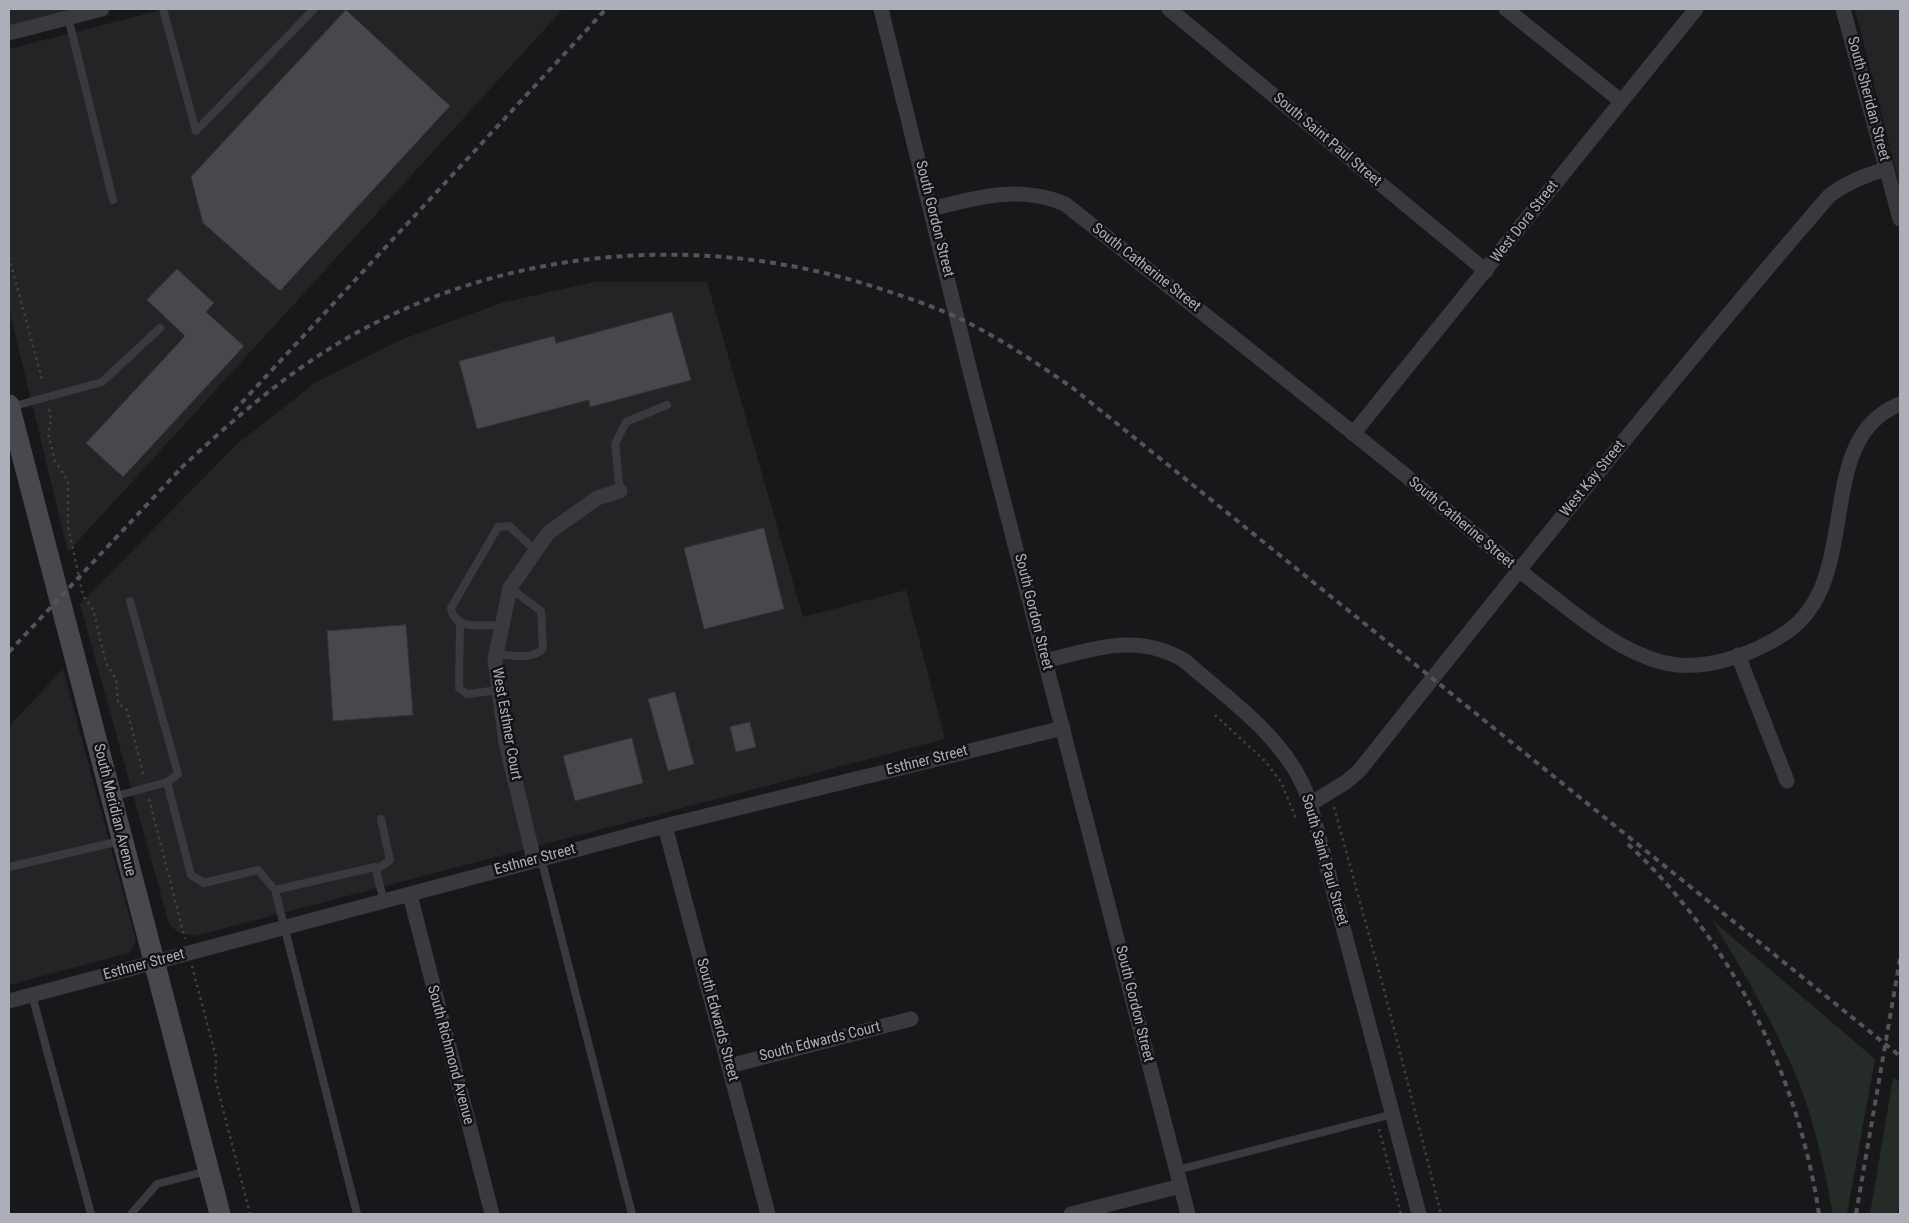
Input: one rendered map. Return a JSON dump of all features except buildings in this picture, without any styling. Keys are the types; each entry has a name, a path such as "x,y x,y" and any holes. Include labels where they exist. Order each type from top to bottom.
{"main road":[{"name":"South Meridian Avenue","path":"9,407 220,1214"}],"street":[{"path":"9,33 102,9"},
{"name":"South Gordon Street","path":"881,9 932,209 970,371 1188,1214"},
{"name":"South Saint Paul Street","path":"1168,9 1486,271"},
{"path":"1506,9 1621,101"},
{"name":"West Dora Street","path":"1353,434 1696,9"},
{"name":"South Sheridan Street","path":"1843,9 1900,219"},
{"name":"West Kay Street","path":"1310,804 1346,782 1359,771 1518,570 1706,339 1829,196 1844,184 1865,175 1887,169"},
{"name":"South Catherine Street","path":"932,209 977,198 1010,194 1049,197 1065,204 1353,434 1518,570 1606,638 1635,654 1664,663 1693,665 1720,662 1766,645 1790,630 1809,611 1827,577 1850,458 1863,433 1888,409 1900,404"},
{"name":"West Esthner Court","path":"538,859 506,743 499,690 496,654 510,588 548,533 597,498 620,491"},
{"name":"South Saint Paul Street","path":"1045,661 1117,645 1136,644 1169,651 1185,661 1274,740 1291,763 1310,804 1419,1214"},
{"path":"1738,655 1787,781"},
{"name":"Esthner Street","path":"9,1001 665,826 1063,728"},
{"name":"South Edwards Street","path":"665,826 768,1214"},
{"name":"South Richmond Avenue","path":"410,895 492,1214"},
{"name":"South Edwards Court","path":"729,1066 911,1019"},
{"path":"1071,1214 1181,1186"}],"lane":[{"path":"163,9 196,132 314,9"},
{"path":"68,18 113,200"},
{"path":"9,407 102,382 160,328"},
{"path":"620,491 616,444 626,422 667,405"},
{"path":"502,625 460,624 453,618 451,608 498,527 509,526 536,551"},
{"path":"496,654 529,656 541,651 542,648 541,611 510,588"},
{"path":"111,798 167,782 178,774 130,601"},
{"path":"460,624 459,688 468,694 499,690"},
{"path":"167,782 191,874 204,883 258,870 275,890 357,1214"},
{"path":"376,870 390,860 381,819"},
{"path":"9,867 122,840"},
{"path":"538,859 632,1214"},
{"path":"275,890 375,867 384,901"},
{"path":"32,995 91,1214"},
{"path":"1177,1170 1393,1114"},
{"path":"131,1214 158,1184 209,1170"}],"path":[{"path":"9,257 43,384"},
{"path":"48,404 51,419 48,433 55,461 68,481 68,526 83,596 93,609 106,663 116,678 118,703 127,710 216,1057 215,1078 250,1214"},
{"path":"1215,715 1265,761 1282,782 1300,830"},
{"path":"1333,806 1338,814 1441,1214"},
{"path":"1376,1118 1401,1214"}],"shaded area":[{"path":"9,9 103,9 9,33"},
{"path":"165,9 563,9 68,552 9,309 9,49"},
{"path":"1855,9 1900,9 1900,187"},
{"path":"594,282 707,282 803,617 906,590 945,739 195,936 179,933 169,924 80,604 236,445 315,383 403,339 501,303"},
{"path":"63,669 136,941 129,953 9,985 9,726"},
{"path":"1713,921 1875,1059 1847,1214 1833,1214 1814,1128 1797,1078 1768,1018"},
{"path":"1893,1078 1900,1082 1900,1200 1898,1214 1870,1214"}],"railway":[{"path":"234,411 606,9"},
{"path":"181,468 222,430 287,378 356,333 418,303 483,281 550,265 617,256 686,255 754,260 821,272 906,297 943,311 976,327 1019,352 1074,389 1900,1056"},
{"path":"9,652 185,464"},
{"path":"1628,844 1665,882 1699,923 1729,967 1755,1013 1777,1061 1795,1111 1809,1162 1819,1214"},
{"path":"1856,1214 1900,959"}]}
